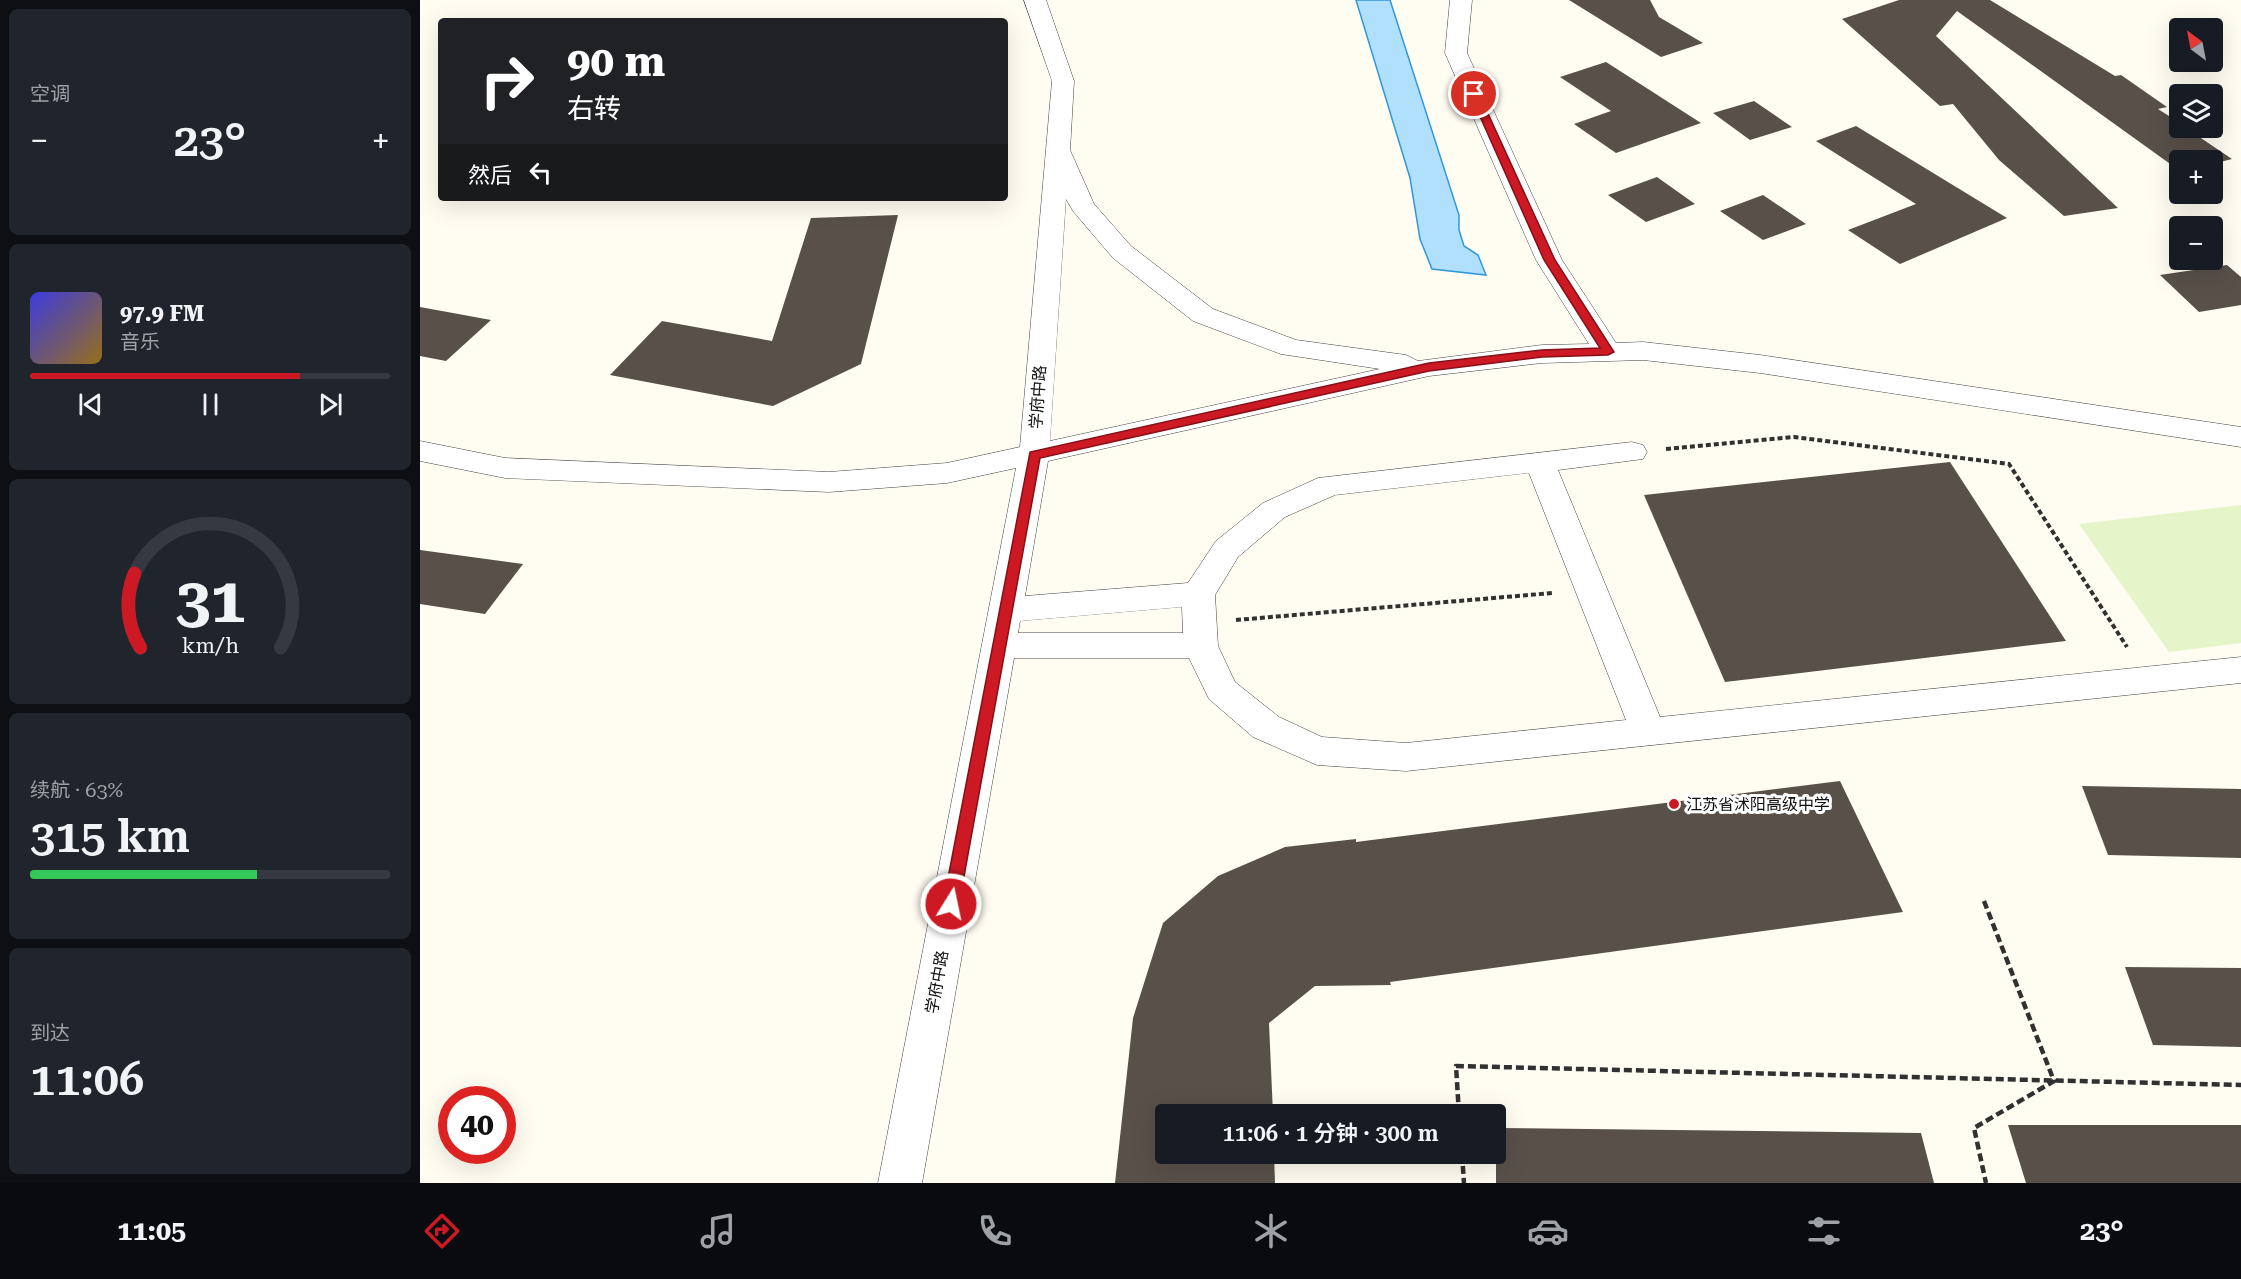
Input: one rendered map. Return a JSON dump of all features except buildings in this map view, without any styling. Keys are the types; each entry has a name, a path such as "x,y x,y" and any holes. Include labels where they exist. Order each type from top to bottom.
{"street":[{"name":"学府中路","path":"895,1176 1034,455 1063,81 1035,0"},
{"path":"1461,0 1456,53 1549,260 1608,352"},
{"path":"1058,148 1082,206 1122,252 1203,315 1291,348 1429,367"},
{"path":"420,451 505,468 829,482 947,473 1429,367 1542,354 1642,351 1760,364 2241,437"},
{"path":"1632,452 1329,485 1274,510 1227,549 1200,621 1221,690 1266,727 1317,751 1406,757 2241,670"},
{"path":"1539,461 1648,732"},
{"path":"1005,609 1200,621"},
{"path":"999,645 1200,621"}],"path":[{"path":"1632,452 1794,437 2009,464 2148,680"},
{"path":"1200,621 1590,590"},
{"path":"1984,901 2054,1081"},
{"path":"1458,1104 1456,1066 2241,1085"},
{"path":"1986,1183 1974,1128 2054,1081"},
{"path":"1463,1164 1464,1183"}],"green space":[{"path":"2241,505 2241,643 2169,652 2079,524"}],"water":[{"path":"1356,0 1390,0 1459,215 1459,230 1464,246 1478,255 1486,275 1432,269 1420,239 1410,178"}],"place":[{"name":"江苏省沭阳高级中学","path":"1674,804"}],"route":[{"path":"951,904 1034,455 1429,367 1542,354 1608,352 1549,260 1474,94"}]}
